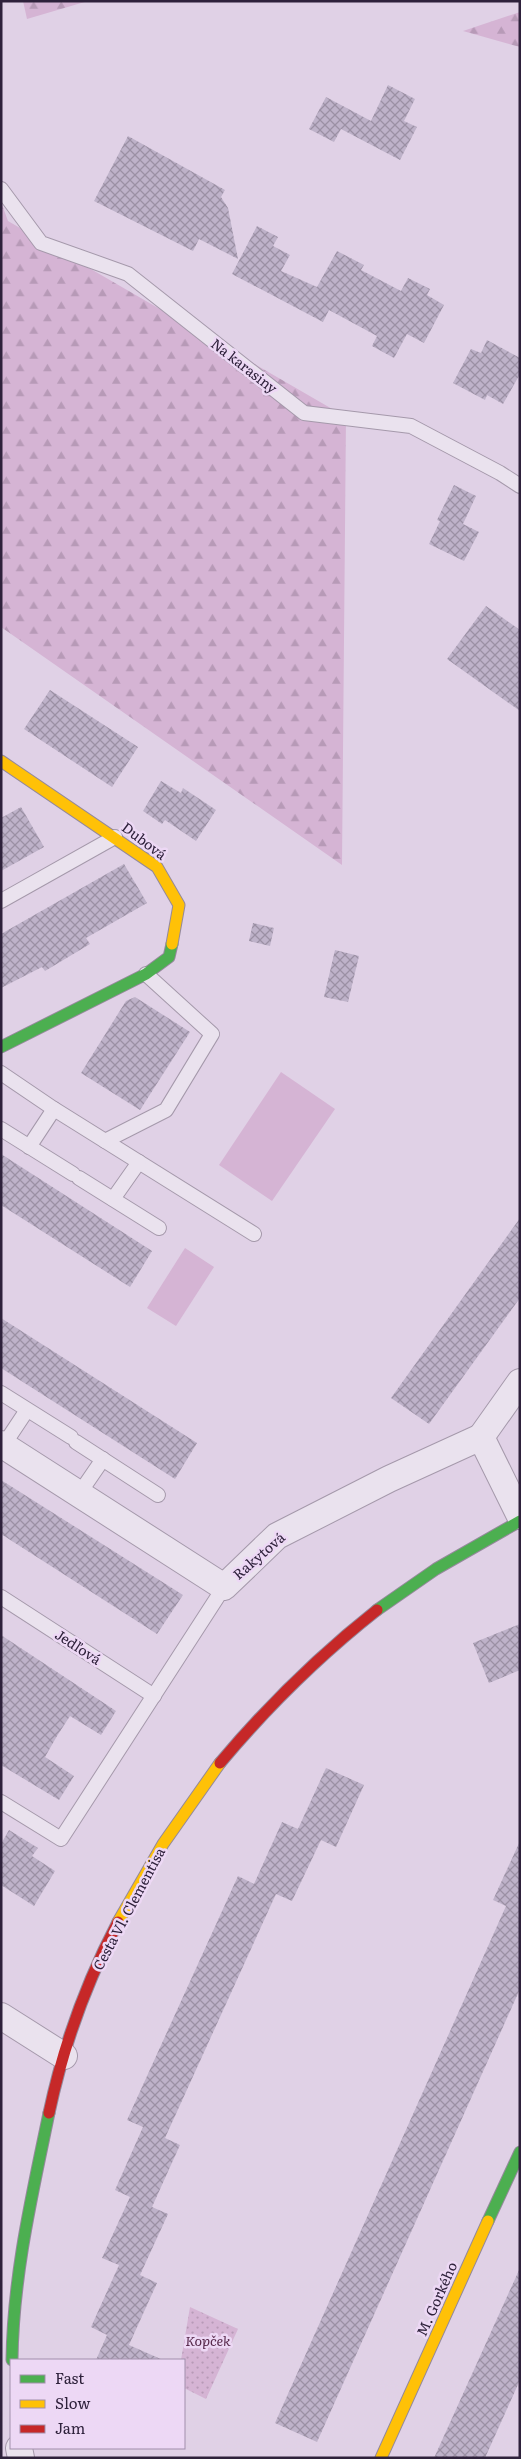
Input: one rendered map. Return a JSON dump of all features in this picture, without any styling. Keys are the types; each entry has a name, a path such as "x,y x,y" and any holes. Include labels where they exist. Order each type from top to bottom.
{"street":[{"name":"Dubová","path":"1,761 157,867 179,905 169,957 146,974 1,1047"},
{"path":"520,1382 481,1436 520,1516"},
{"name":"Rakytová","path":"2,1445 224,1587 277,1536 389,1479 481,1436"},
{"name":"Cesta Vl. Clementisa","path":"12,2359 12,2329 26,2224 42,2146 64,2056 86,1994 152,1860 199,1789 247,1730 336,1643 386,1602 441,1565 520,1521"},
{"path":"1,2016 64,2056"},
{"name":"M. Gorkého","path":"381,2458 520,2152"}],"lane":[{"name":"Na karasiny","path":"1,189 41,243 128,274 304,413 411,426 500,472 520,486"},
{"path":"1,901 115,837"},
{"path":"105,1141 166,1110 212,1034 146,974"},
{"path":"1,1073 54,1109 254,1234"},
{"path":"29,1147 54,1109"},
{"path":"1,1129 159,1228"},
{"path":"113,1199 139,1162"},
{"path":"1,1393 158,1495"},
{"path":"2,1445 28,1410"},
{"path":"79,1494 103,1459"},
{"path":"1,1802 61,1839 224,1587"},
{"name":"Jedľová","path":"1,1597 154,1696"}],"green space":[{"path":"23,1 88,1 27,19"},
{"path":"520,12 520,47 463,31"},
{"path":"1,202 8,221 346,417 342,865 1,627"},
{"path":"281,1072 335,1109 272,1201 219,1165"},
{"path":"185,1248 214,1267 176,1326 147,1308"},
{"name":"Kopček","path":"190,2307 238,2329 206,2399 185,2388 185,2359 181,2359"}],"building":[{"path":"388,85 415,99 404,121 417,127 400,160 341,129 334,142 309,129 326,97 371,121"},
{"path":"128,136 225,190 221,197 228,208 238,259 199,239 193,251 94,201"},
{"path":"257,226 278,237 273,246 290,255 281,271 317,287 337,251 364,265 361,270 401,291 408,278 430,289 427,295 444,305 424,343 407,334 394,358 372,346 377,336 329,310 323,322 232,274"},
{"path":"487,340 520,358 520,374 503,404 487,395 485,400 453,383 471,349 481,353"},
{"path":"454,485 476,496 463,524 479,532 464,561 429,544 440,521 437,520"},
{"path":"486,606 520,630 520,711 447,659"},
{"path":"50,690 138,747 112,787 24,729"},
{"path":"161,781 181,793 183,788 216,810 196,841 165,820 162,824 143,811"},
{"path":"21,807 44,847 1,871 1,818"},
{"path":"124,864 147,903 86,938 90,944 45,971 42,967 1,988 1,934"},
{"path":"253,923 274,928 270,946 249,941"},
{"path":"335,950 359,956 348,1002 324,997"},
{"path":"135,997 190,1032 140,1110 81,1073 126,1001"},
{"path":"1,1154 152,1251 130,1287 1,1205"},
{"path":"520,1218 520,1298 429,1424 391,1398"},
{"path":"1,1318 197,1443 175,1479 1,1368"},
{"path":"1,1480 183,1595 157,1634 1,1534"},
{"path":"520,1624 520,1670 489,1683 473,1643"},
{"path":"1,1635 116,1711 101,1735 70,1716 57,1736 45,1757 74,1776 59,1800 1,1765"},
{"path":"326,1768 364,1785 336,1847 321,1840 292,1901 276,1894 165,2138 180,2145 152,2207 168,2214 140,2275 157,2283 129,2345 161,2359 96,2359 107,2335 91,2327 119,2265 102,2258 130,2197 115,2190 143,2127 127,2120 238,1876 254,1884 282,1822 298,1829"},
{"path":"9,1830 38,1848 32,1856 55,1871 34,1906 1,1885 1,1844"},
{"path":"520,1841 520,1989 317,2442 275,2423 506,1906 493,1900"},
{"path":"520,2268 520,2380 485,2458 434,2458"}],"traffic: fast":[{"path":"1,1047 146,974 169,957 172,944"},
{"path":"377,1610 436,1569 520,1521"},
{"path":"12,2359 16,2298 24,2236 49,2113"},
{"path":"488,2221 520,2152"}],"traffic: slow":[{"path":"1,761 157,867 179,905 172,944"},
{"path":"118,1922 163,1844 220,1763"},
{"path":"381,2458 488,2221"}],"traffic: jam":[{"path":"220,1763 295,1682 377,1610"},
{"path":"49,2113 61,2064 77,2015 96,1967 118,1922"}]}
